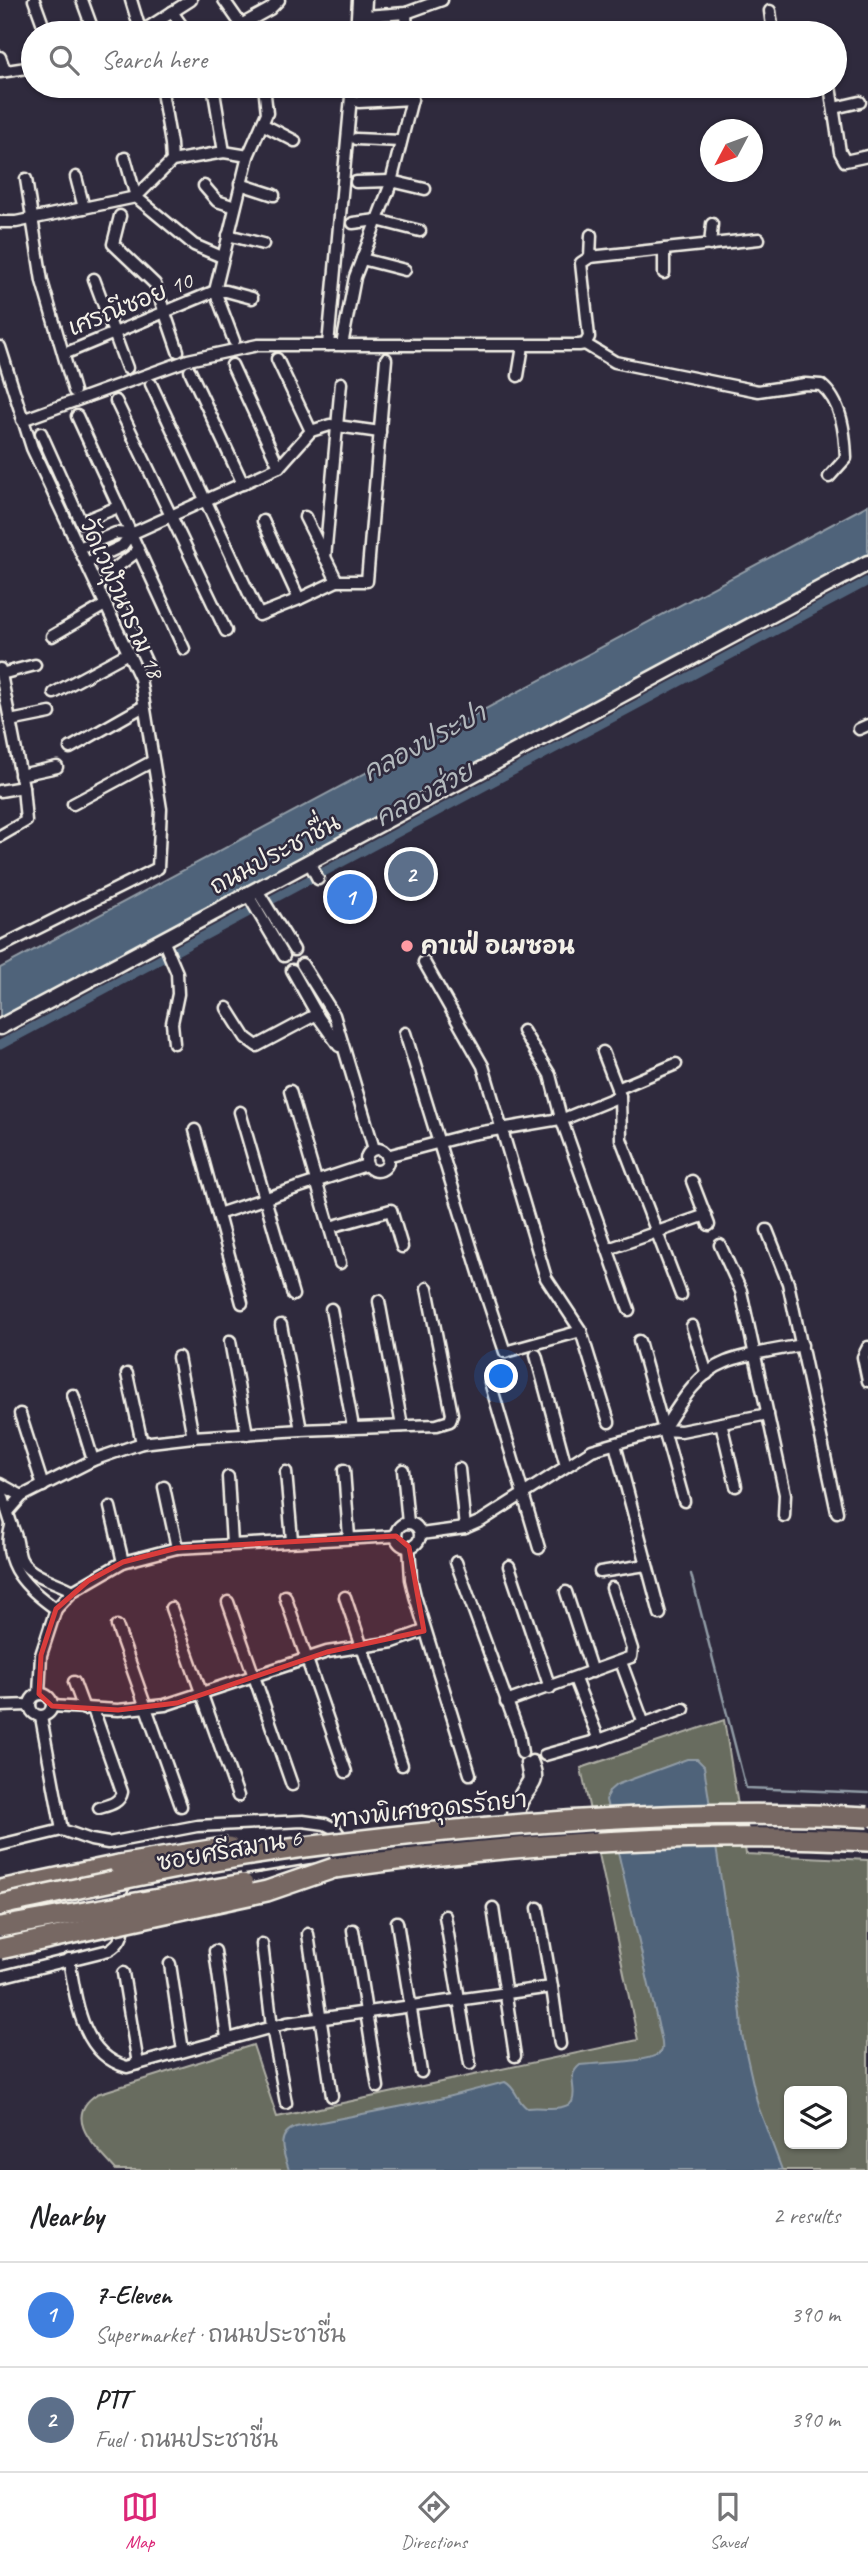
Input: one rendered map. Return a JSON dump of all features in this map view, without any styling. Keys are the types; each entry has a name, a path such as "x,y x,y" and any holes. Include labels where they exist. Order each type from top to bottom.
{"highway":[{"name":"ทางพิเศษอุดรรัถยา","path":"0,1905 157,1873 311,1846 564,1820 783,1812 868,1816"},
{"path":"0,1890 119,1865 346,1829 564,1820"},
{"name":"ทางพิเศษอุดรรัถยา","path":"0,1927 339,1861 562,1843 787,1837 868,1841"},
{"path":"0,1949 267,1891 339,1861"}],"street":[{"path":"34,0 42,21"},
{"path":"82,0 90,21"},
{"path":"131,0 137,21"},
{"path":"159,21 191,0"},
{"path":"224,0 238,21"},
{"path":"254,21 279,0"},
{"path":"357,21 358,0"},
{"path":"366,0 365,16 406,13 442,0"},
{"path":"770,11 771,21"},
{"path":"172,12 178,21"},
{"path":"406,13 406,21"},
{"path":"0,57 3,72 21,69"},
{"path":"163,98 172,161"},
{"path":"215,98 224,152"},
{"path":"234,341 215,291 248,156 264,125 267,113 265,98"},
{"path":"328,345 351,98"},
{"path":"833,98 840,152 845,160 868,156"},
{"path":"342,345 355,277 391,181 412,99 359,103"},
{"path":"834,108 860,102"},
{"path":"264,125 295,141"},
{"path":"356,139 401,141"},
{"path":"0,222 34,218 136,197 172,161 224,152 248,156"},
{"path":"125,158 136,197 194,245 222,257"},
{"path":"76,177 84,208"},
{"path":"26,179 42,281 74,391"},
{"path":"356,181 391,181 425,189"},
{"path":"240,184 274,195"},
{"path":"204,186 217,201 235,207"},
{"path":"120,216 113,244 155,284 178,351"},
{"path":"353,223 377,220 419,231"},
{"path":"710,244 712,224"},
{"path":"228,235 263,244"},
{"path":"590,257 591,235"},
{"path":"585,344 589,337 581,263 590,257 664,261 710,244 759,239"},
{"path":"362,260 405,270"},
{"path":"94,279 127,368"},
{"name":"เศรณีซอย 10","path":"64,354 215,291 252,298"},
{"path":"22,420 188,360 258,345 585,344 615,362 758,391 805,384 821,385 836,401 845,441 846,458 829,477"},
{"path":"518,376 523,346"},
{"name":"วัดเวฬุวนาราม 18","path":"0,347 32,449 140,678 161,809 158,868 0,947"},
{"path":"277,359 312,431"},
{"path":"151,384 259,615 299,600 337,581 367,581 386,359"},
{"path":"232,365 279,467"},
{"path":"191,371 243,484"},
{"path":"325,558 341,383"},
{"path":"116,401 226,631"},
{"path":"77,416 184,649"},
{"path":"79,548 116,533 131,534 279,467 312,431 330,425 380,432"},
{"path":"41,433 81,522 118,507"},
{"path":"305,517 337,581"},
{"path":"263,521 299,600"},
{"path":"86,564 122,546 131,534"},
{"path":"138,551 106,575 149,668"},
{"name":"ถนนประชาชื่น","path":"0,1027 253,892 310,865 868,563"},
{"path":"52,636 105,605"},
{"path":"54,693 128,653"},
{"path":"0,836 26,821 23,787 1,671 35,665"},
{"path":"70,748 144,706"},
{"path":"10,721 50,713"},
{"path":"73,804 153,761"},
{"path":"20,775 57,767"},
{"path":"0,792 23,787"},
{"path":"310,865 318,878"},
{"path":"253,892 294,950"},
{"path":"253,892 284,956"},
{"path":"163,940 177,972 178,994 172,1023 174,1043"},
{"path":"424,962 483,1066 547,1278 581,1331 609,1422"},
{"path":"302,964 334,1015 374,1149"},
{"path":"292,970 343,1052"},
{"path":"227,1008 246,1038 257,1046 317,1014"},
{"path":"523,1031 550,1076 561,1118 629,1310"},
{"path":"405,1033 505,1352 581,1331"},
{"path":"603,1052 619,1093 621,1139 681,1295"},
{"path":"387,1156 440,1142 561,1118 619,1093 676,1063"},
{"path":"290,1091 340,1263"},
{"path":"240,1112 293,1295"},
{"path":"195,1130 242,1303"},
{"path":"374,1149 382,1150 387,1156 386,1167 379,1171 366,1165 368,1154 374,1149"},
{"path":"218,1214 366,1165"},
{"path":"608,1249 708,1220 692,1181"},
{"path":"330,1227 391,1210 402,1247"},
{"path":"767,1230 788,1283 836,1512"},
{"path":"720,1245 741,1291 785,1494 784,1516"},
{"path":"8,1512 22,1496 93,1460 142,1443 192,1437 450,1421 452,1414 427,1288"},
{"path":"379,1301 402,1426"},
{"path":"331,1309 353,1427"},
{"path":"281,1325 301,1430"},
{"path":"692,1326 707,1374"},
{"path":"230,1341 247,1434"},
{"path":"639,1341 684,1501"},
{"path":"663,1430 685,1395 707,1374 726,1362 802,1345"},
{"path":"868,1347 863,1357 868,1381"},
{"path":"536,1356 566,1466"},
{"path":"178,1357 192,1437"},
{"path":"127,1374 142,1443"},
{"path":"490,1382 539,1548"},
{"path":"73,1395 93,1460"},
{"path":"20,1414 43,1486"},
{"path":"421,1534 465,1528 481,1521 592,1450 663,1430 681,1431 768,1414"},
{"path":"721,1423 736,1486"},
{"path":"615,1444 660,1614"},
{"path":"403,1469 408,1522"},
{"path":"459,1469 465,1528"},
{"path":"344,1470 349,1537"},
{"path":"286,1472 292,1540"},
{"path":"228,1477 232,1544"},
{"path":"0,1485 22,1496"},
{"path":"0,1485 22,1563 35,1573 73,1591"},
{"path":"163,1487 177,1548"},
{"path":"110,1507 122,1562"},
{"path":"408,1522 416,1526 421,1534"},
{"path":"408,1522 399,1527 396,1536 400,1544 409,1547 418,1543 421,1534"},
{"path":"11,1526 5,1536 4,1549 8,1566 21,1582 56,1609"},
{"path":"39,1694 41,1655 56,1609 73,1591 122,1562 177,1548 396,1536"},
{"path":"409,1547 411,1579 424,1631 470,1774"},
{"path":"456,1562 535,1784 522,1803 514,1837"},
{"path":"600,1572 646,1565"},
{"path":"509,1566 550,1688"},
{"path":"506,1702 631,1657 633,1652 612,1588"},
{"path":"566,1592 592,1672"},
{"path":"285,1596 346,1772"},
{"path":"345,1597 402,1765"},
{"path":"228,1602 292,1786"},
{"path":"171,1608 238,1796"},
{"path":"117,1626 181,1806"},
{"path":"52,1706 118,1710 165,1706 307,1659 360,1645 393,1642 424,1631"},
{"path":"621,1662 644,1724"},
{"path":"575,1679 599,1740"},
{"path":"74,1682 122,1792 121,1798 116,1802 99,1808"},
{"path":"39,1694 48,1697 52,1706 49,1713 41,1717 33,1713 30,1705 32,1698 39,1694"},
{"path":"0,1706 30,1705"},
{"path":"545,1755 599,1740 684,1710"},
{"path":"41,1717 62,1830"},
{"path":"0,1845 62,1830 108,1843 197,1826 315,1822 335,1829 341,1837 339,1861"},
{"path":"752,1826 868,1831"},
{"name":"ซอยศรีสมาน 6","path":"0,1977 109,1950 117,1945 131,1896 143,1886 593,1829"},
{"path":"493,1908 515,2056"},
{"path":"538,1908 561,2044"},
{"path":"445,1916 457,2000 470,2064"},
{"path":"397,1922 421,2072"},
{"path":"353,1930 378,2087"},
{"path":"308,1934 332,2096"},
{"path":"262,1944 272,2027 286,2103"},
{"path":"215,1951 227,2038"},
{"path":"69,1959 79,2014 91,2039 112,2063 127,2067 272,2027 552,1987"},
{"path":"170,1964 183,2051"},
{"path":"124,1973 138,2064"}],"highlighted area":[{"path":"396,1536 409,1547 424,1631 327,1652 177,1703 118,1710 52,1706 39,1694 41,1655 56,1609 88,1581 123,1562 177,1548 232,1544"}],"green space":[{"path":"724,1720 746,1854 868,1860 868,2170 116,2170 92,2143 82,2123 86,2103 97,2094 253,2045 277,2117 638,2040 581,1768"}],"water":[{"name":"คลองประปา","path":"868,505 868,556 0,1018 0,968"},
{"path":"687,1759 697,1759 704,1766 742,2035 758,2106 782,2170 289,2170 282,2145 285,2135 296,2127 439,2099 505,2082 527,2108 562,2107 572,2102 572,2078 580,2065 649,2058 662,2050 606,1800 609,1791 616,1785"}],"waterway":[{"name":"คลองส่วย","path":"0,1045 868,581"},
{"path":"691,1574 746,1788 868,1793"}],"place":[{"name":"PTT","path":"411,874"},
{"name":"7-Eleven","path":"350,897"},
{"name":"คาเฟ่ อเมซอน","path":"407,946"}]}
